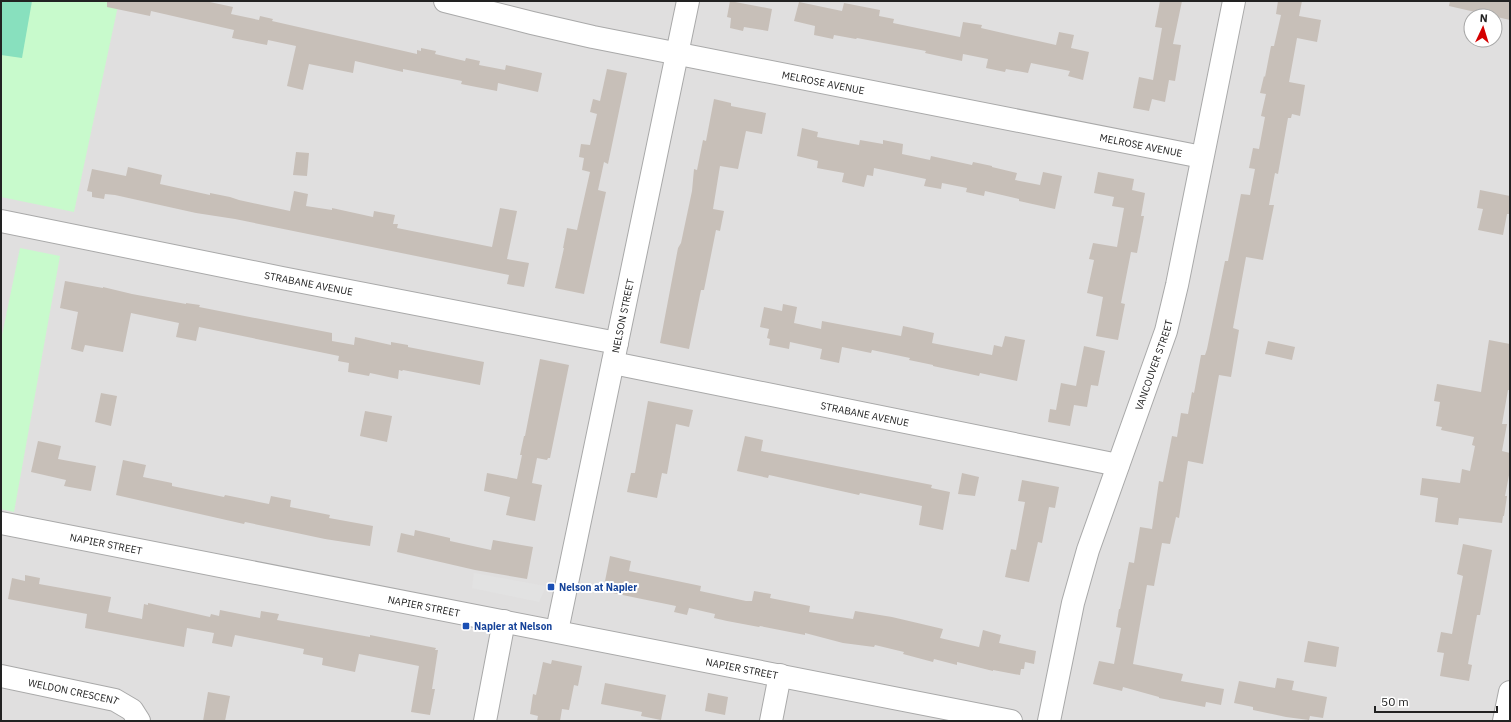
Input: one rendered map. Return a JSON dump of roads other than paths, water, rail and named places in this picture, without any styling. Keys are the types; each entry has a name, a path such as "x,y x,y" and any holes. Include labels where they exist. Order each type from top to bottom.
{"street":[{"name":"MELROSE AVENUE","path":"445,1 532,24 677,55 1202,158"},
{"name":"NELSON STREET","path":"557,631 688,1"},
{"name":"VANCOUVER STREET","path":"1049,721 1073,603 1088,550 1166,331 1177,285 1234,1"},
{"name":"STRABANE AVENUE","path":"1,221 282,278 1118,465"},
{"name":"NAPIER STREET","path":"1,523 1011,721"},
{"path":"484,721 504,621"},
{"path":"771,721 780,675"},
{"name":"WELDON CRESCENT","path":"1,676 115,700 132,710 139,721"},
{"path":"1507,718 1510,692"}],"place":[{"name":"Nelson at Napier","path":"551,587"},
{"name":"Napier at Nelson","path":"466,626"}]}
